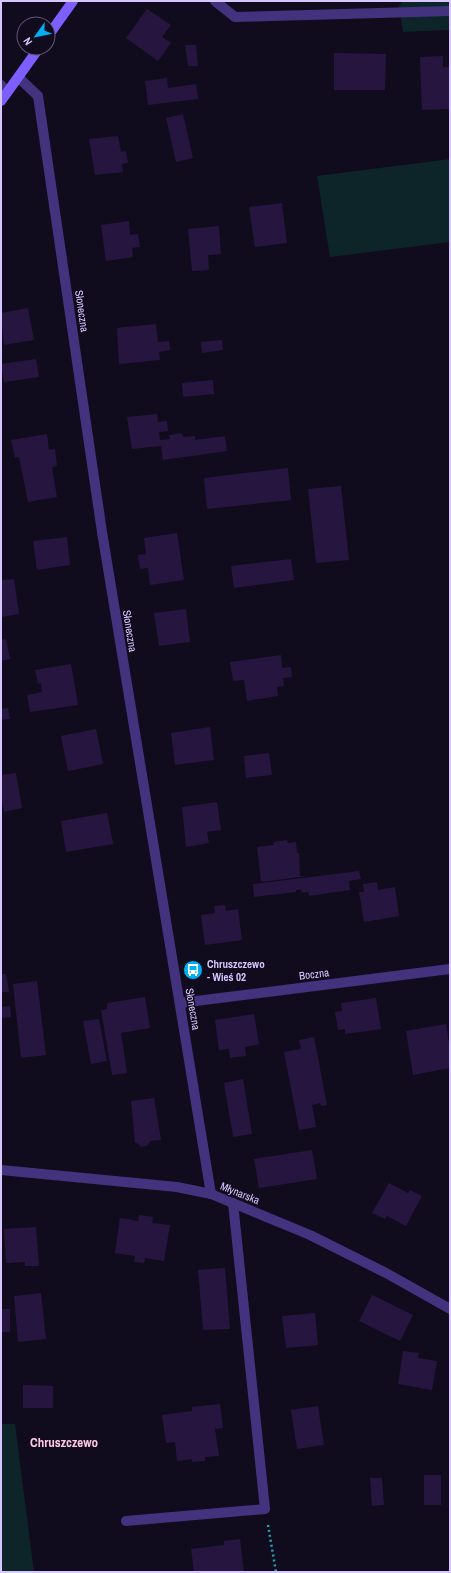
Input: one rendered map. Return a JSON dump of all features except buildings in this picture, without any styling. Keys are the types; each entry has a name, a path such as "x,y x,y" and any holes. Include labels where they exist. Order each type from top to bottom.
{"main road":[{"path":"56,25 73,1"},
{"path":"1,101 4,89 18,78 33,56"}],"street":[{"path":"215,1 235,16 450,11"},
{"name":"Słoneczna","path":"18,78 38,96 102,532 211,1194"},
{"name":"Boczna","path":"180,1003 450,969"},
{"name":"Młynarska","path":"1,1170 177,1187 211,1194 310,1235 386,1273 450,1309"},
{"path":"126,1521 265,1509 233,1203"}],"path":[{"path":"265,1509 276,1572"}],"green space":[{"path":"403,1 450,1 450,30 403,32 399,6"},
{"path":"450,159 450,242 330,257 317,176"},
{"path":"1,1424 15,1424 34,1572 1,1572"}],"place":[{"name":"Chruszczewo - Wieś 02","path":"193,970"}],"district":[{"name":"Chruszczewo","path":"64,1442"}]}
